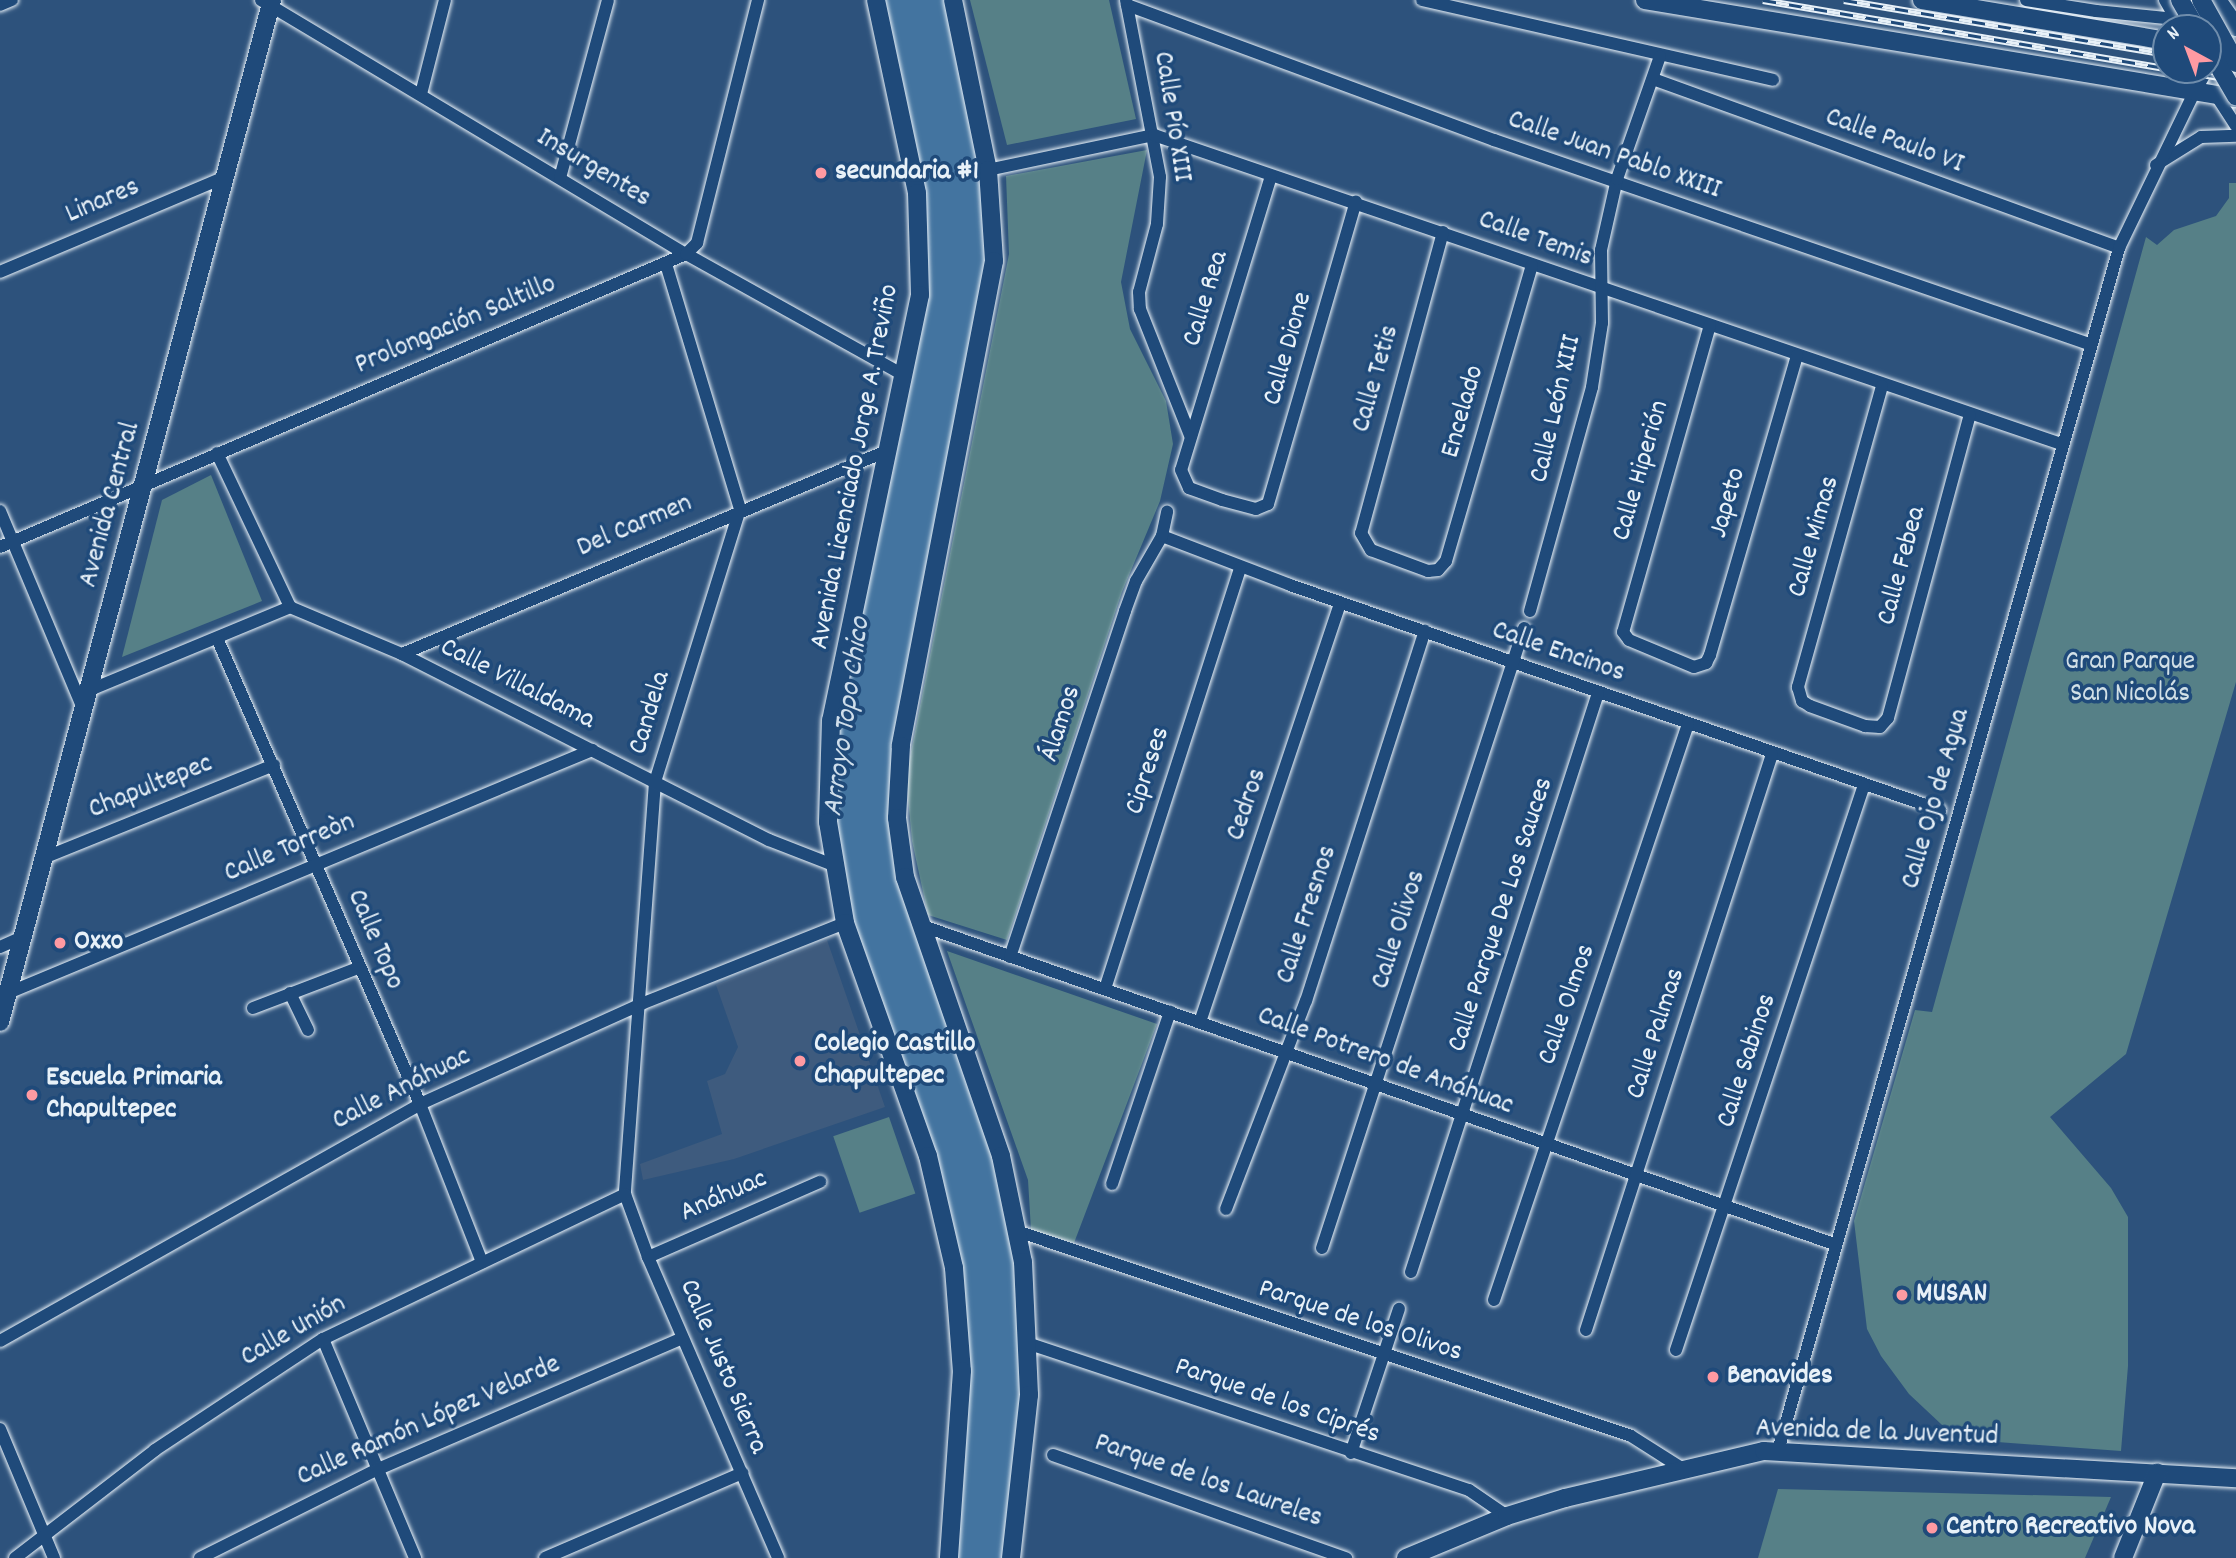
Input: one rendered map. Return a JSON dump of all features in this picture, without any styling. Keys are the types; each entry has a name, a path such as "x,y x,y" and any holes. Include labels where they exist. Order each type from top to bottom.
{"main road":[{"name":"Avenida Licenciado Jorge A. Treviño","path":"876,0 921,229 920,295 829,737 828,822 833,865 845,923 928,1156 954,1268 962,1371 948,1558"},
{"path":"953,0 988,170 994,232 992,283 899,762 898,844 919,925 1001,1156 1017,1231 1027,1297 1029,1395 1011,1558"},
{"path":"1645,0 2236,97"},
{"path":"1922,0 2152,39"},
{"path":"2201,0 2236,54"},
{"name":"Avenida Central","path":"0,1022 46,858 83,708 90,690 225,177 268,2"},
{"path":"2216,3 2236,27"},
{"path":"2222,72 2236,97"},
{"name":"Avenida de la Juventud","path":"1406,1558 1507,1516 1683,1469 1778,1451 2236,1478"},
{"path":"2123,1558 2157,1473"}],"street":[{"path":"0,5 12,0"},
{"path":"421,94 445,0"},
{"path":"560,178 608,0"},
{"path":"686,254 697,243 758,0"},
{"path":"1422,0 1660,56 1773,79"},
{"path":"2026,0 2152,19"},
{"name":"Insurgentes","path":"268,2 686,254 903,375"},
{"name":"Calle Pío XIII","path":"1126,2 1153,135 1160,197 1140,309 1190,437"},
{"name":"Calle Juan Pablo XXIII","path":"1126,2 1494,140 1617,179 1818,254 2089,344"},
{"path":"2196,14 2216,3 2236,54"},
{"name":"Calle León XIII","path":"1530,611 1592,387 1602,323 1601,250 1617,179 1660,56"},
{"name":"Calle Paulo VI","path":"1653,79 2119,248"},
{"name":"Calle Ojo de Agua","path":"1778,1451 2089,344 2119,248 2156,165 2198,84"},
{"path":"2210,84 2236,127"},
{"path":"988,170 1153,135"},
{"name":"Calle Temis","path":"1153,135 1356,202 1600,290 1710,325 1882,386 2061,444"},
{"path":"2156,165 2200,137 2236,136"},
{"name":"Calle Rea","path":"1190,437 1271,176"},
{"name":"Linares","path":"0,272 225,177"},
{"name":"Calle Dione","path":"1190,437 1182,480 1189,488 1222,500 1264,507 1356,202"},
{"name":"Calle Tetis","path":"1438,570 1428,571 1371,550 1362,540 1362,526 1443,232"},
{"name":"Prolongación Saltillo","path":"0,547 686,254"},
{"path":"666,264 740,509"},
{"name":"Encelado","path":"1438,570 1446,561 1532,265"},
{"name":"Calle Hiperión","path":"1706,663 1694,667 1629,640 1623,632 1710,325"},
{"name":"Japeto","path":"1706,663 1797,355"},
{"name":"Calle Mimas","path":"1880,727 1865,726 1802,701 1798,687 1882,386"},
{"name":"Calle Febea","path":"1880,727 1888,718 1970,415"},
{"name":"Del Carmen","path":"402,654 740,509 889,450"},
{"path":"90,690 290,607 218,453"},
{"name":"Candela","path":"625,1194 641,1004 655,782 740,509"},
{"path":"0,511 83,708"},
{"name":"Álamos","path":"1010,957 1136,581 1162,537 1167,512"},
{"name":"Calle Encinos","path":"1162,537 1240,568 1940,810"},
{"name":"Cipreses","path":"1105,989 1240,568"},
{"name":"Cedros","path":"1200,1022 1340,603"},
{"name":"Calle Villaldama","path":"290,607 402,654 769,840 833,865"},
{"name":"Calle Olivos","path":"1322,1248 1524,628"},
{"name":"Calle Fresnos","path":"1226,1209 1286,1052 1425,631"},
{"name":"Calle Topo","path":"217,638 274,765 358,968 420,1104 482,1262"},
{"name":"Calle Parque De Los Sauces","path":"1411,1272 1464,1116 1598,693"},
{"name":"Calle Olmos","path":"1494,1300 1688,724"},
{"name":"Calle Torreòn","path":"8,993 592,750"},
{"name":"Calle Palmas","path":"1586,1330 1772,754"},
{"name":"Chapultepec","path":"46,858 274,765"},
{"name":"Calle Sabinos","path":"1676,1350 1726,1208 1864,785"},
{"name":"Calle Anáhuac","path":"0,1341 420,1104 641,1004 845,923"},
{"name":"Calle Potrero de Anáhuac","path":"919,925 1834,1244"},
{"path":"0,947 22,937"},
{"path":"253,1008 358,968"},
{"path":"290,993 308,1030"},
{"path":"1112,1184 1170,1012"},
{"name":"Anáhuac","path":"648,1257 820,1182"},
{"name":"Calle Justo Sierra","path":"625,1194 682,1338 778,1558"},
{"name":"Calle Unión","path":"15,1558 155,1450 323,1339 625,1194"},
{"name":"Parque de los Olivos","path":"1017,1231 1631,1436 1683,1469"},
{"path":"1351,1453 1399,1309"},
{"name":"Calle Ramón López Velarde","path":"200,1558 376,1470 682,1338"},
{"path":"323,1339 415,1558"},
{"name":"Parque de los Ciprés","path":"1027,1343 1351,1453 1469,1490 1507,1516"},
{"path":"0,1429 54,1558"},
{"name":"Parque de los Laureles","path":"1053,1455 1346,1558"},
{"path":"545,1558 742,1473"}],"shaded area":[{"name":"Colegio Castillo Chapultepec","path":"827,940 885,1107 734,1159 643,1180 640,1164 722,1134 707,1081 725,1074 738,1047 716,985"}],"green space":[{"path":"970,0 1109,0 1136,119 1007,145"},
{"path":"1147,150 1121,282 1130,329 1166,401 1173,444 1160,501 1122,592 1007,940 928,915 912,841 906,777 1009,254 1006,176"},
{"name":"Gran Parque San Nicolás","path":"2229,183 2236,183 2236,682 2126,1054 2050,1117 2111,1188 2128,1217 2128,1366 2121,1451 1957,1439 1909,1394 1881,1356 1867,1329 1854,1221 1915,1010 1932,1012 2146,237 2157,245 2174,230 2216,216 2229,198"},
{"path":"211,475 262,601 122,657 162,500"},
{"path":"947,951 1157,1024 1074,1243 1031,1230 1028,1180"},
{"path":"889,1117 915,1194 860,1213 833,1136"},
{"name":"Centro Recreativo Nova","path":"1778,1489 2111,1497 2085,1558 1758,1558"}],"water":[{"name":"Arroyo Topo Chico","path":"876,0 953,0 994,232 904,729 898,844 982,1102 1027,1297 1011,1558 949,1558 959,1432 944,1217 845,923 827,784 922,260"}],"railway":[{"path":"1763,0 2152,66"},
{"path":"1844,0 2152,52"},
{"path":"2222,63 2236,65"},
{"path":"2222,78 2236,80"}],"place":[{"name":"secundaria #1","path":"821,173"},
{"name":"Oxxo","path":"60,943"},
{"name":"Colegio Castillo Chapultepec","path":"800,1061"},
{"name":"Escuela Primaria Chapultepec","path":"32,1095"},
{"name":"MUSAN","path":"1902,1295"},
{"name":"Benavides","path":"1713,1377"},
{"name":"Centro Recreativo Nova","path":"1932,1528"}]}
